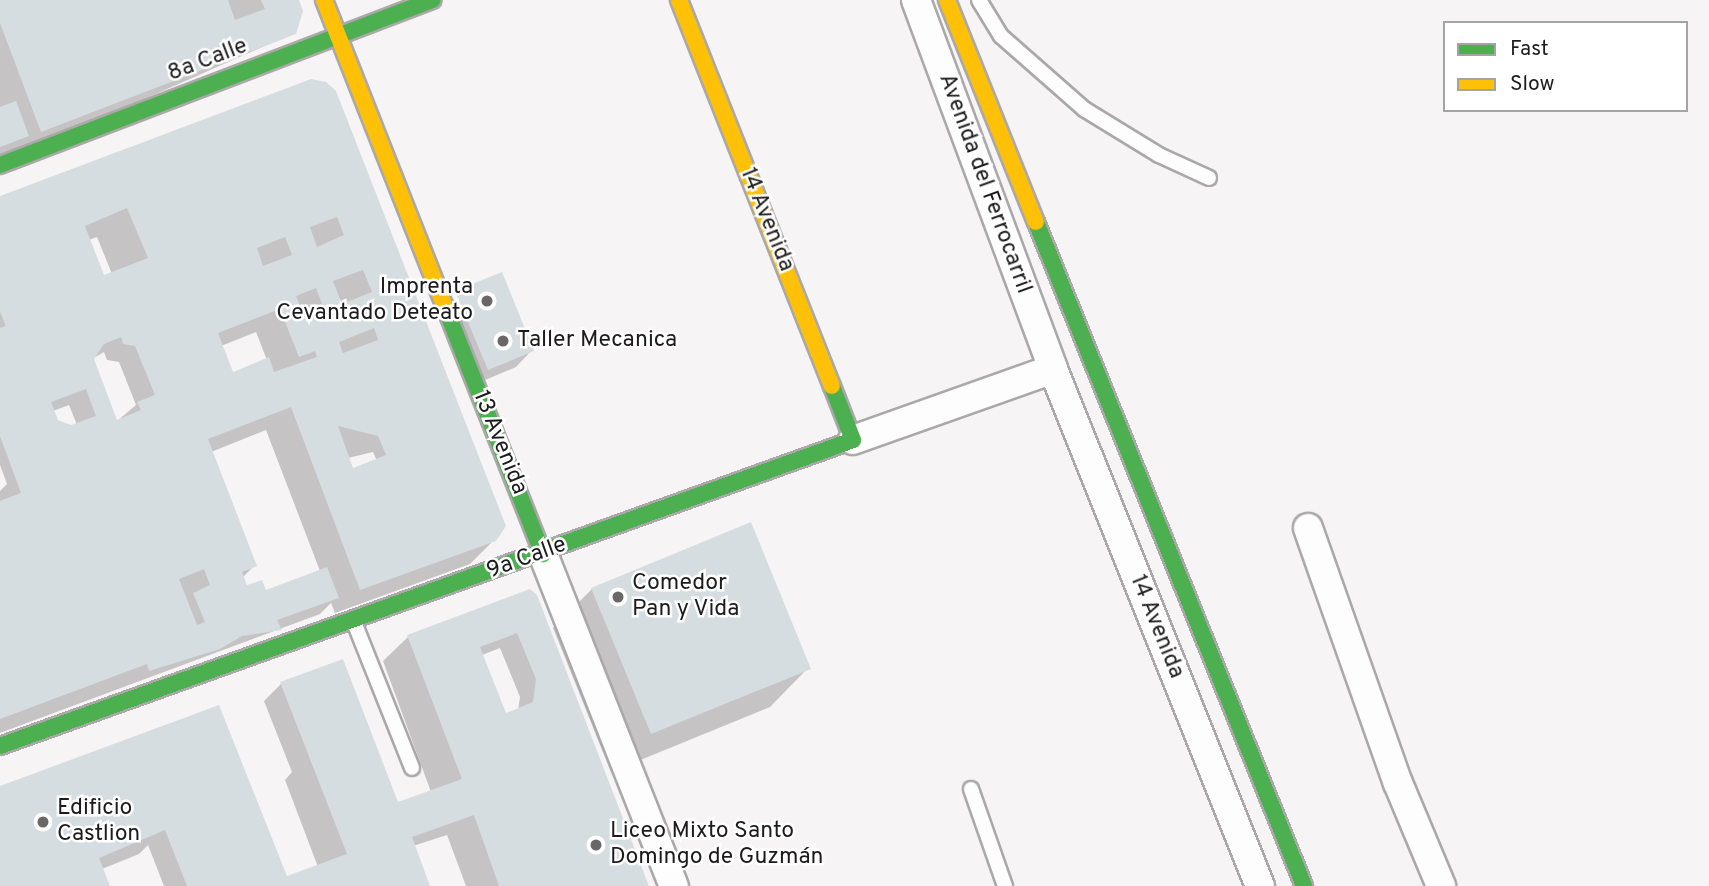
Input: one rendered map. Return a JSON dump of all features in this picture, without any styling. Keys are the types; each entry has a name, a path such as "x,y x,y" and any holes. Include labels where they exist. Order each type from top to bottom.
{"street":[{"name":"13 Avenida","path":"324,0 674,886"},
{"name":"8a Calle","path":"0,165 433,0"},
{"name":"14 Avenida","path":"679,0 853,440"},
{"name":"Avenida del Ferrocarril","path":"916,0 1053,369"},
{"path":"947,0 1304,886"},
{"name":"14 Avenida","path":"1053,369 1260,886"},
{"name":"9a Calle","path":"0,746 543,554 1053,369"},
{"path":"1308,528 1398,783 1441,886"}],"lane":[{"path":"979,0 1001,36 1084,110 1159,155 1209,178"},
{"path":"353,620 412,768"},
{"path":"971,789 1005,886"}],"building":[{"path":"0,0 228,0 235,20 265,9 261,0 299,0 303,11 296,34 41,132 0,23"},
{"path":"311,79 326,82 336,91 506,526 496,541 360,590 291,407 208,439 257,566 242,572 247,585 262,580 266,590 327,567 339,598 277,620 282,630 242,636 220,649 149,671 147,664 0,719 0,501 21,493 0,436 0,328 6,326 0,312 0,196","holes":["127,208 148,258 104,275 85,226","337,217 344,235 317,247 310,227","285,237 292,255 263,266 257,248","363,270 372,292 342,304 333,281","316,288 324,309 304,317 296,296","280,309 299,357 315,351 317,357 274,372 269,357 233,372 218,333","374,328 378,340 343,353 339,342","121,337 123,344 135,346 155,395 137,402 141,410 117,420 94,359 104,344","86,389 96,416 71,425 58,420 51,402","338,426 378,436 386,455 353,468","204,569 210,585 193,593 205,622 197,625 179,579"]},
{"path":"16,101 29,136 0,147 0,107"},
{"path":"502,272 534,351 488,370 455,291"},
{"path":"751,522 811,669 651,734 591,588"},
{"path":"530,589 537,595 649,886 499,886 474,815 412,837 430,886 187,886 165,830 99,858 110,886 0,886 0,786 219,705 287,876 347,854 280,682 343,659 398,802 462,779 407,635","holes":["517,633 536,679 533,702 506,713 480,647"]}],"traffic: fast":[{"path":"0,165 433,0"},
{"path":"1036,222 1304,886"},
{"path":"445,307 543,554"},
{"path":"0,746 853,440 832,386"}],"traffic: slow":[{"path":"324,0 445,307"},
{"path":"679,0 832,386"},
{"path":"947,0 1036,222"}],"place":[{"name":"Imprenta Cevantado Deteato","path":"487,301"},
{"name":"Taller Mecanica","path":"503,341"},
{"name":"Comedor Pan y Vida","path":"618,597"},
{"name":"Edificio Castlion","path":"43,822"},
{"name":"Liceo Mixto Santo Domingo de Guzmán","path":"596,845"}]}
